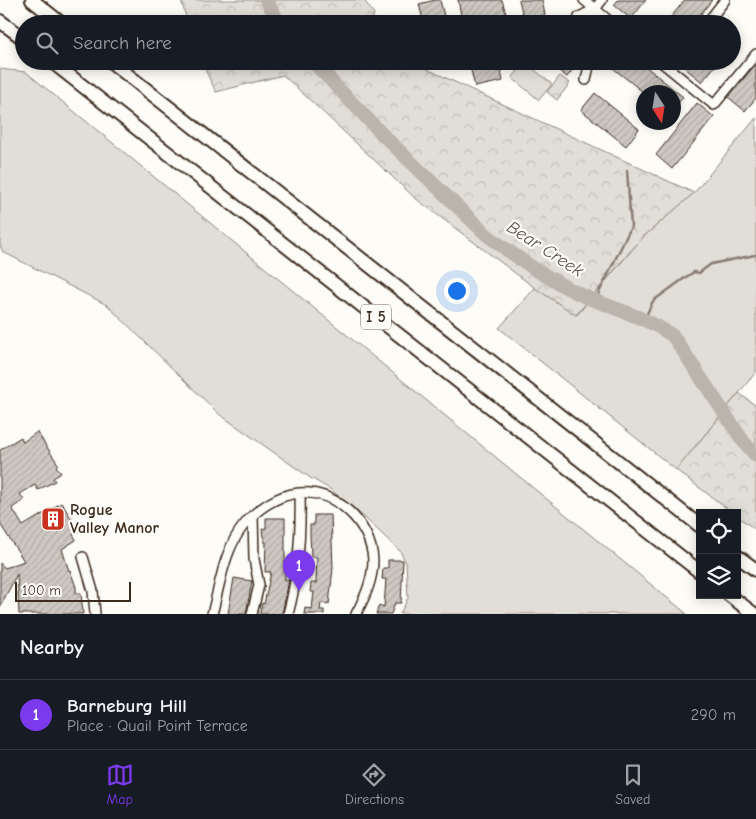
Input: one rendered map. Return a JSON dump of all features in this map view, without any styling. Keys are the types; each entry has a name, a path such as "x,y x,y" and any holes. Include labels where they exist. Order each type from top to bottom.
{"highway":[{"path":"32,0 51,15"},
{"path":"0,21 15,33"},
{"name":"I 5","path":"62,70 696,569"},
{"name":"I 5","path":"121,70 696,521"},
{"path":"741,551 756,561"},
{"path":"741,559 756,570"},
{"path":"732,599 744,614"},
{"path":"734,599 754,614"}],"street":[{"path":"584,0 603,15"},
{"path":"581,15 595,9 602,0"},
{"path":"713,15 725,0"},
{"path":"594,15 595,9"},
{"path":"671,70 714,105 756,54"},
{"path":"586,80 588,70"},
{"path":"288,614 298,565 300,493"},
{"path":"212,614 229,552 243,525 271,502 288,495 300,493 324,497 340,504 351,514 365,532 371,551 372,570 368,590 356,614"},
{"path":"252,614 259,584 254,558 253,515"},
{"path":"83,557 93,591 95,614"}],"green space":[{"path":"181,0 364,0 374,14 374,15 185,15"},
{"path":"0,69 26,72 687,614 400,614 408,598 406,563 400,551 364,517 330,489 309,477 219,414 107,305 3,252 0,245"},
{"path":"205,70 429,70 694,193 642,238 576,315 535,288 415,198 283,75 216,92"},
{"path":"518,70 535,70 552,84 539,100 512,78"},
{"path":"560,76 570,83 557,100 547,92"},
{"path":"756,118 756,372 676,470 499,328 535,288 577,315 642,238 694,193"},
{"path":"739,393 756,406 756,530 741,519 741,509 728,509 676,470"}],"building":[{"path":"440,0 444,15 422,15 419,4"},
{"path":"458,0 502,0 506,15 461,15"},
{"path":"519,0 542,0 545,15 523,15"},
{"path":"618,0 646,0 634,15 626,15 614,5"},
{"path":"685,0 712,0 700,15 672,15"},
{"path":"756,64 756,98 745,111 728,97"},
{"path":"471,70 501,70 503,81 475,87"},
{"path":"558,70 572,70 567,77"},
{"path":"615,70 650,70 668,85 636,86"},
{"path":"687,70 712,70 702,82"},
{"path":"595,93 638,130 626,146 581,110"},
{"path":"697,103 714,117 672,169 656,155 676,130 681,130 681,123"},
{"name":"Rogue Valley Manor","path":"37,432 58,464 56,466 61,473 53,478 55,481 38,490 35,485 20,494 24,500 12,508 23,526 61,503 63,505 79,531 73,534 76,540 62,549 76,587 76,593 81,593 83,614 19,614 17,574 0,607 0,563 5,568 24,561 0,524 0,450 21,437 23,442"},
{"path":"314,515 331,515 333,568 329,604 321,603 320,610 324,610 324,614 304,614 305,608 312,609 314,592 310,592 311,583 316,583 317,557 311,557 310,534 310,525 314,525"},
{"path":"266,518 285,518 285,580 289,580 282,614 260,614 271,572 265,572 266,542 264,542 262,529 266,528"},
{"path":"388,560 403,560 401,603 395,603 391,614 376,614 379,605 384,607 386,579 382,579 383,568 388,568"},
{"path":"234,578 252,581 246,614 228,614"}],"waterway":[{"name":"Bear Creek","path":"266,0 275,15"},
{"name":"Bear Creek","path":"321,70 385,137 487,235 526,263 567,288 645,320 673,336 743,441 756,456"},
{"path":"595,301 631,227 627,170"},
{"path":"644,320 653,301 694,272 699,273 711,264 755,255"}],"place":[{"name":"Rogue Valley Manor","path":"53,519"},
{"name":"Barneburg Hill","path":"299,591"}]}
